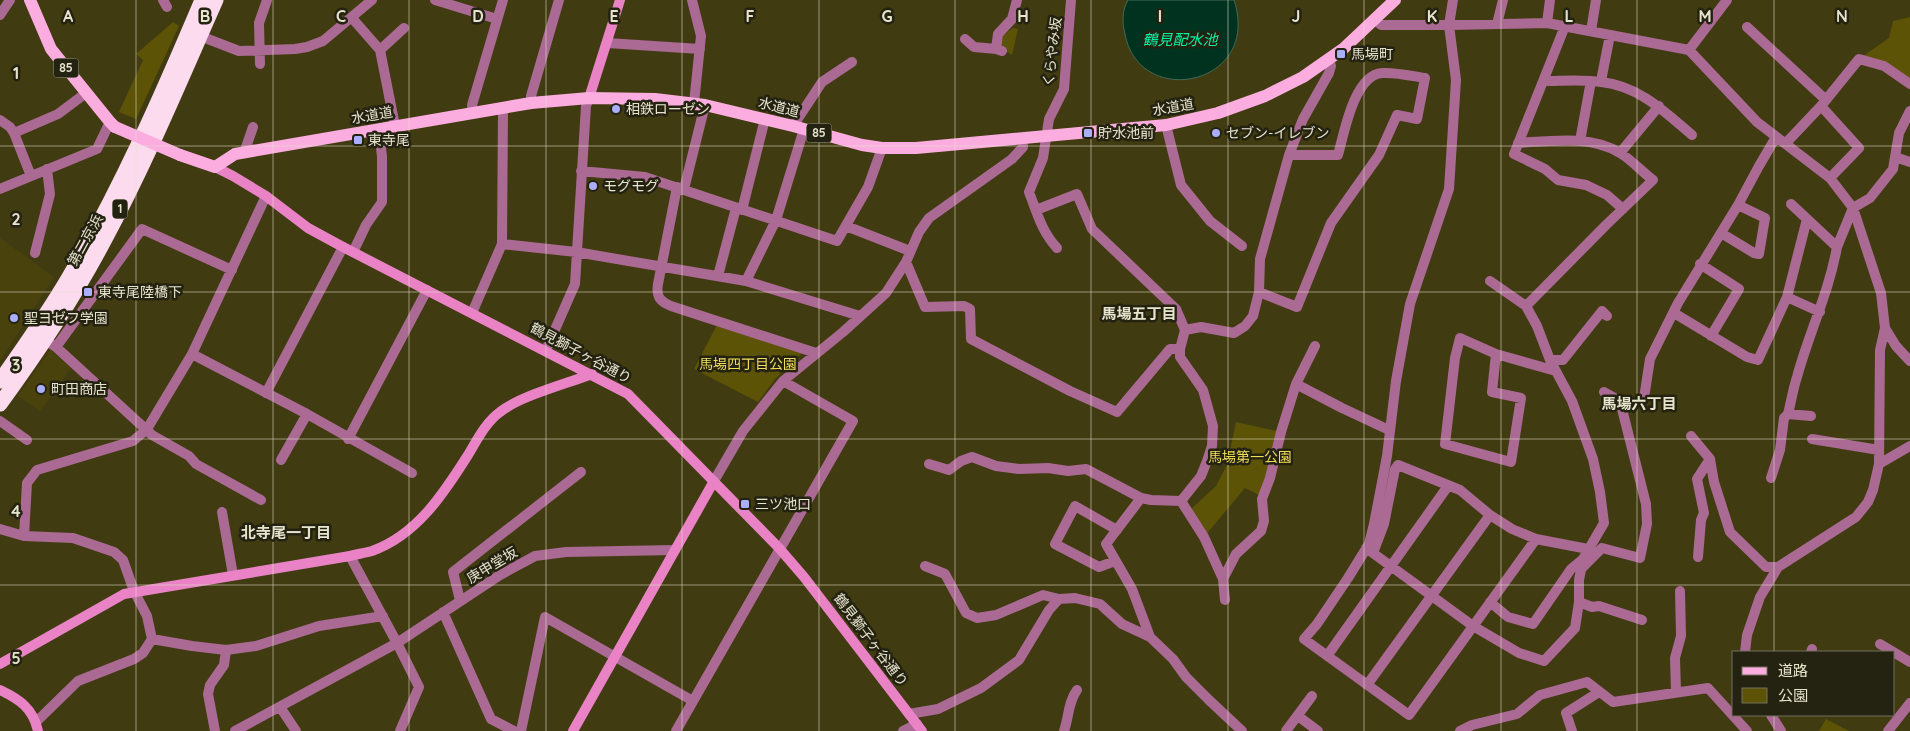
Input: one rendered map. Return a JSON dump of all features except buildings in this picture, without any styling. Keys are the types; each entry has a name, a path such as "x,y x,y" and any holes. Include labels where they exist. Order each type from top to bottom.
{"highway":[{"name":"第二京浜","path":"0,381 34,333 97,228 150,120 202,0"},
{"name":"第二京浜","path":"0,404 51,344 104,242 163,121 216,0"}],"main road":[{"name":"85","path":"30,0 48,44 112,124"},
{"name":"水道道","path":"215,168 235,154 502,108 589,98 654,99 700,104 798,127 862,145 882,148 916,148 1166,125 1218,113 1265,96 1302,77 1329,60 1376,20 1395,0"},
{"name":"鶴見獅子ヶ谷通り","path":"112,124 180,155 215,168"}],"street":[{"path":"0,15 10,0"},
{"path":"260,64 259,23 267,0"},
{"path":"200,36 238,51 295,49 323,42 372,0"},
{"path":"435,0 497,18"},
{"path":"473,114 472,105 503,0"},
{"path":"531,104 531,96 559,0"},
{"path":"546,350 575,284 586,106 620,0"},
{"path":"692,0 701,36 700,104 661,266 658,297 664,303 816,353"},
{"path":"965,38 974,46 999,50 998,34 1012,19 1017,0"},
{"path":"1071,4 1078,0"},
{"path":"1370,551 1387,456 1396,380 1410,304 1448,189 1456,80 1449,25 1453,0"},
{"path":"1497,24 1502,0"},
{"path":"1547,23 1550,0"},
{"path":"1591,31 1596,0"},
{"path":"1689,50 1727,0"},
{"name":"くらやみ坂","path":"1058,248 1048,239 1040,224 1029,192 1043,158 1049,120 1064,90 1071,4"},
{"path":"352,18 380,50 395,126"},
{"path":"1376,20 1381,25 1547,23 1689,50 1757,122 1830,178 1853,208 1881,293 1885,328 1880,350 1879,464 1873,490 1868,502 1856,516 1778,567 1760,597 1747,635 1745,651"},
{"path":"1565,26 1514,154 1545,169 1558,180 1586,185 1607,195 1624,209"},
{"path":"1747,27 1823,103 1859,148 1830,178"},
{"path":"380,50 404,28"},
{"path":"1580,141 1610,35"},
{"path":"607,43 700,49"},
{"path":"1786,144 1859,59 1884,66 1910,84"},
{"path":"1185,330 1201,327 1234,333 1245,326 1253,316 1259,292 1260,259 1289,155 1303,119 1332,66 1329,60"},
{"path":"746,281 776,220 798,127 822,82 852,62"},
{"path":"1259,292 1297,307 1331,223 1379,155 1397,115 1417,119 1425,78 1381,73 1368,79 1361,87 1348,117 1338,155 1289,155"},
{"path":"1544,82 1596,81 1620,85 1640,93 1659,106 1692,135"},
{"path":"14,133 58,114 86,93"},
{"path":"1620,153 1659,106"},
{"path":"472,313 502,244 502,108"},
{"path":"1771,478 1780,450 1784,418 1788,414 1797,376 1820,312 1837,247 1853,208 1870,198 1893,169 1900,133 1910,111"},
{"path":"718,276 765,119"},
{"path":"0,120 10,127 14,133 31,176"},
{"path":"0,189 97,149 112,124"},
{"path":"1166,125 1181,185 1210,221 1242,246"},
{"path":"244,153 253,127"},
{"path":"353,252 366,225 382,202 382,157 379,129"},
{"path":"1644,398 1650,359 1700,264 1738,205 1776,137"},
{"path":"573,731 743,431 783,381 886,293 906,262 919,232 929,218 1012,159 1023,147 1022,138"},
{"path":"1518,143 1580,141 1602,145 1620,153 1653,180 1526,306"},
{"path":"581,171 645,177 680,188 703,198 837,241 868,187 882,148"},
{"path":"1895,157 1910,162"},
{"name":"鶴見獅子ヶ谷通り","path":"215,168 233,176 266,196 308,228 618,387 633,398 779,548 804,577 919,728"},
{"path":"35,253 50,194 47,169"},
{"path":"1036,210 1077,194 1092,229 1176,309 1185,330 1180,357 1203,390 1213,426 1212,446 1201,476 1181,501"},
{"path":"24,536 27,483 38,470 133,441 147,429 192,354 266,196"},
{"path":"1791,204 1837,247"},
{"path":"1721,233 1759,254 1766,218 1738,205"},
{"path":"1674,313 1747,357 1758,360 1787,297 1807,219"},
{"path":"846,226 910,251"},
{"path":"232,270 142,229 51,344 152,435 189,456 196,464 261,500"},
{"path":"502,244 576,252 746,281 860,316"},
{"path":"266,393 343,247"},
{"path":"906,262 924,307 964,306 970,309 971,339 1070,391 1117,412 1170,349 1180,349"},
{"path":"1700,264 1740,289 1710,336"},
{"path":"1370,551 1473,626 1519,653 1544,660 1575,628 1582,564 1588,549 1604,523 1593,459 1572,401 1550,360 1537,326 1526,306 1490,281"},
{"path":"348,438 427,290"},
{"path":"1787,297 1820,312"},
{"path":"1550,360 1563,360 1602,311 1607,316"},
{"path":"1885,328 1896,346 1910,361"},
{"path":"1496,354 1492,392 1521,398 1511,462 1445,444 1455,358 1460,338 1496,354 1556,371"},
{"path":"1223,579 1236,554 1261,531 1264,521 1262,499 1270,478 1281,432 1296,384 1315,346"},
{"path":"192,354 412,473"},
{"path":"0,664 124,594 350,556 372,551 393,541 413,526 428,511 460,467 486,425 500,412 520,401 592,374"},
{"path":"676,731 853,421 783,381"},
{"path":"1296,384 1390,430"},
{"path":"1490,602 1508,617 1533,624 1571,569 1582,564 1602,548 1640,558 1647,524 1646,504 1620,401 1604,392"},
{"path":"282,460 306,414"},
{"path":"1788,414 1811,416"},
{"path":"0,421 27,440"},
{"path":"1691,436 1710,459 1714,482 1730,532 1766,567 1778,567"},
{"path":"1812,440 1879,450"},
{"path":"1879,464 1910,446"},
{"path":"929,464 949,470 961,461 972,457 996,466 1019,469 1048,468 1068,471 1086,469 1141,498 1181,501"},
{"path":"1698,557 1701,520 1704,514 1697,479 1710,459"},
{"path":"1536,539 1409,715 1304,639 1370,551 1384,524 1395,469 1398,465 1460,490 1490,515 1512,529 1536,539 1588,549"},
{"path":"460,600 452,572 580,472"},
{"path":"1326,656 1448,486"},
{"path":"1141,498 1106,544 1132,589 1150,637"},
{"path":"1181,501 1204,537 1223,579 1225,600"},
{"path":"1115,560 1099,567 1055,544 1075,506 1117,530"},
{"path":"222,512 234,575"},
{"path":"1367,685 1490,515"},
{"path":"0,529 24,536 72,538 114,552 123,560 134,591 147,616 152,639 144,653 134,659 78,681 37,727 22,702 0,690"},
{"name":"庚申堂坂","path":"235,731 398,642 460,600 535,556 566,552 675,550"},
{"path":"350,556 398,642 419,687 400,731"},
{"path":"925,566 945,574 966,613 977,618 996,615 1042,595 1059,599 1076,598 1100,604 1122,624 1150,637 1173,659 1186,677 1242,731"},
{"path":"1676,692 1675,658 1681,636 1680,591"},
{"path":"909,714 938,709 982,688 1019,660 1049,610 1059,599"},
{"path":"1579,602 1592,607 1599,606 1642,620"},
{"path":"443,612 491,719 514,731"},
{"path":"152,639 226,650 256,646 319,626 383,616"},
{"path":"521,731 545,617 693,701"},
{"path":"1880,644 1892,651"},
{"path":"215,731 208,694 210,685 224,665 226,650"},
{"path":"1895,653 1910,662"},
{"path":"1460,731 1472,724 1517,714 1540,695 1587,682 1612,702 1708,688 1732,714"},
{"path":"1064,731 1068,720 1070,699 1077,690"},
{"path":"1572,731 1566,713 1599,692"},
{"path":"1286,731 1312,696"},
{"path":"1888,731 1910,703"},
{"path":"280,706 296,731"},
{"path":"1298,716 1318,731"},
{"path":"1733,716 1747,731"},
{"path":"1772,716 1781,731"},
{"path":"903,731 919,728"}],"shaded area":[{"name":"聖ヨゼフ学園","path":"0,238 54,277 0,361"},
{"path":"50,350 71,368 40,411 18,396"}],"green space":[{"path":"1910,17 1910,84 1859,59 1889,38 1893,21"},
{"path":"173,22 179,26 136,119 119,112 143,60 136,54"},
{"path":"1013,28 1018,29 1012,55 1000,47 1002,36"},
{"name":"馬場四丁目公園","path":"718,323 803,352 775,379 758,402 694,369"},
{"name":"馬場第一公園","path":"1236,422 1277,431 1266,482 1259,495 1245,488 1204,537 1188,512 1216,486 1227,465"},
{"path":"1826,719 1849,731 1819,731"}],"water":[{"name":"鶴見配水池","path":"1128,0 1234,0 1238,29 1231,52 1216,69 1195,78 1173,79 1152,73 1135,58 1125,34 1123,17"}],"place":[{"name":"馬場町","path":"1341,54"},
{"name":"相鉄ローゼン","path":"616,109"},
{"name":"貯水池前","path":"1088,133"},
{"name":"セブン-イレブン","path":"1216,133"},
{"name":"東寺尾","path":"358,140"},
{"name":"モグモグ","path":"593,186"},
{"name":"東寺尾陸橋下","path":"88,292"},
{"name":"聖ヨゼフ学園","path":"14,318"},
{"name":"町田商店","path":"41,389"},
{"name":"三ツ池口","path":"745,504"}],"district":[{"name":"馬場五丁目","path":"1139,314"},
{"name":"馬場六丁目","path":"1639,404"},
{"name":"北寺尾一丁目","path":"286,533"}]}
